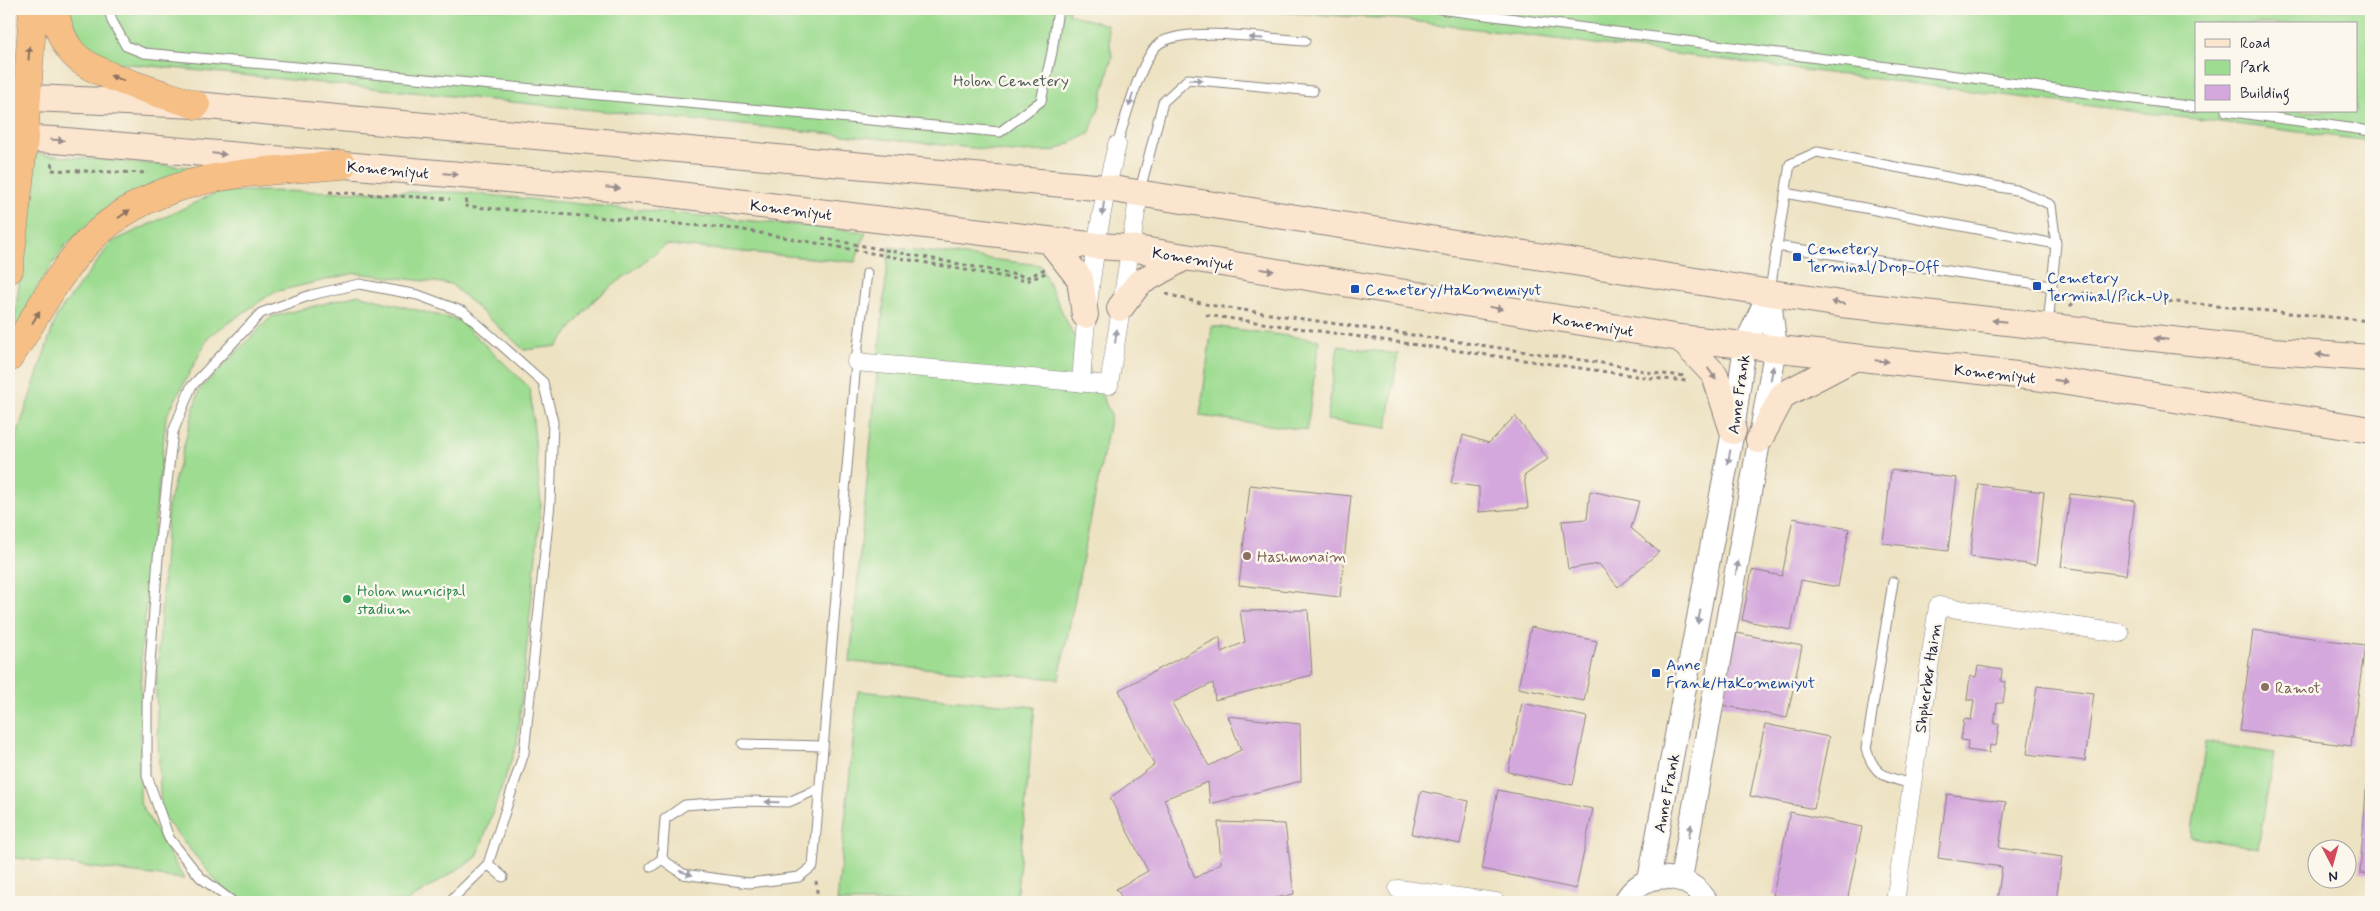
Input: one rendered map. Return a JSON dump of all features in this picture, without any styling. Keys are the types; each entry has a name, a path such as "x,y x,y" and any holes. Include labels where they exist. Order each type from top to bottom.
{"highway":[{"path":"9,270 18,97 33,9"},
{"path":"54,9 64,41 82,62 98,71 196,105"},
{"path":"9,358 62,274 86,244 125,213 148,198 176,186 227,175 342,165"}],"main road":[{"path":"18,97 196,105 1106,188 1841,304 2273,351 2371,358"},
{"name":"Komemiyut","path":"16,138 646,191 1061,255 1097,246 1130,248 1680,338 1776,347 1854,358 2035,377 2371,430"},
{"path":"1061,255 1080,279 1085,315"},
{"path":"1120,308 1139,283 1185,257"},
{"path":"1680,338 1717,381 1733,431"},
{"path":"1759,440 1783,395 1854,358"}],"street":[{"path":"1081,383 1085,315 1106,188 1117,145"},
{"path":"856,362 1109,385 1139,193"},
{"name":"Anne Frank","path":"1650,880 1733,431 1745,345 1770,292"},
{"name":"Anne Frank","path":"1682,879 1776,347 1770,292"},
{"name":"Shpherber Haim","path":"1895,902 1938,606 2120,633"},
{"path":"1624,902 1636,888 1650,880 1666,876 1682,879 1696,888 1707,902"},
{"path":"1398,889 1496,902"}],"lane":[{"path":"110,9 112,20 126,46 144,53 1000,132 1041,101 1052,52 1058,9"},
{"path":"1439,9 1980,77 2195,107"},
{"path":"1117,145 1139,76 1159,43 1188,34 1305,41"},
{"path":"1139,193 1163,102 1188,79 1313,91"},
{"path":"2233,112 2371,131"},
{"path":"1770,292 1790,164 1817,152 2021,191 2051,205 2056,244 2048,326"},
{"path":"1785,194 2056,244"},
{"path":"1776,246 2051,286"},
{"path":"662,860 683,874 749,883 799,877 813,866 818,789 856,362 867,273"},
{"path":"233,902 200,877 170,838 148,776 147,702 157,567 173,432 191,386 261,313 312,295 359,284 418,295 464,312 543,382 554,422 550,503 524,754 488,864 449,902"},
{"path":"1893,582 1866,749 1871,764 1882,776 1912,784"},
{"path":"744,744 823,746"},
{"path":"662,860 665,819 685,805 739,801 789,802 818,789"},
{"path":"650,867 662,860"},
{"path":"488,864 503,877"}],"path":[{"path":"323,192 352,192 475,201"},
{"path":"466,201 464,206 738,229 1027,281 1061,255"},
{"path":"818,237 1028,277 1061,255"},
{"path":"2048,326 2084,293 2371,321"},
{"path":"1163,294 1219,307 1622,366 1652,373 1717,381"},
{"path":"1206,316 1650,378 1717,381"}],"green space":[{"name":"Holon Cemetery","path":"70,9 1069,9 1069,14 1107,25 1112,57 1100,105 1089,134 1054,151 1013,152 101,61 74,39"},
{"path":"1224,9 2371,9 2371,141 1396,19"},
{"path":"34,154 209,169 169,178 110,204 64,247 36,289 11,352"},
{"path":"220,191 457,192 866,232 855,262 666,245 594,300 557,346 524,350 451,284 355,273 274,292 209,336 166,417 141,654 140,803 184,879 9,857 9,459 57,315 112,242"},
{"path":"889,247 1040,265 1111,415 1059,679 850,662"},
{"name":"Holon municipal stadium","path":"358,295 460,321 530,388 541,505 517,744 477,857 406,902 247,902 225,892 161,814 156,692 168,505 199,390 271,317"},
{"path":"1212,326 1319,340 1307,430 1200,416"},
{"path":"1338,346 1398,354 1387,428 1327,420"},
{"path":"858,691 1035,707 1016,902 837,902"},
{"path":"2206,742 2274,753 2258,848 2191,837"}],"building":[{"path":"1515,416 1548,459 1524,476 1528,508 1479,512 1479,487 1451,483 1463,435 1489,443"},
{"path":"1891,470 1957,478 1948,551 1883,543"},
{"path":"1979,484 2044,492 2036,565 1970,557"},
{"path":"1250,485 1351,496 1340,597 1239,585"},
{"path":"1590,491 1639,501 1631,528 1659,552 1618,587 1599,564 1568,569 1562,521 1587,519"},
{"path":"2070,494 2135,501 2126,575 2061,567"},
{"path":"1793,518 1849,529 1838,587 1801,580 1791,630 1742,620 1752,570 1782,576"},
{"path":"1308,610 1312,675 1215,700 1213,683 1172,703 1209,766 1241,750 1228,716 1300,724 1301,781 1210,804 1208,782 1164,799 1195,878 1221,863 1218,822 1285,824 1294,894 1258,902 1125,902 1116,889 1148,871 1110,798 1154,765 1119,690 1220,637 1221,652 1245,642 1240,611"},
{"path":"1531,627 1597,641 1584,701 1518,688"},
{"path":"2253,630 2365,645 2351,746 2240,731"},
{"path":"1737,633 1802,646 1787,718 1722,705"},
{"path":"1978,666 2002,670 2001,681 2006,682 2003,703 1997,703 1994,724 1999,724 1996,746 1990,745 1989,753 1967,750 1968,741 1961,740 1964,719 1971,720 1974,700 1967,700 1970,676 1976,677"},
{"path":"2037,686 2094,693 2085,761 2027,754"},
{"path":"1522,703 1587,717 1573,785 1508,772"},
{"path":"1765,724 1829,737 1814,809 1750,796"},
{"path":"2367,777 2371,777 2371,874 2360,873"},
{"path":"1498,790 1593,809 1576,889 1482,869"},
{"path":"1421,791 1469,801 1460,844 1412,834"},
{"path":"1947,794 2006,802 1999,848 2062,857 2056,902 1997,902 2002,867 1938,858"},
{"path":"1790,812 1862,827 1847,902 1807,902 1773,895"}],"place":[{"name":"Cemetery Terminal/Drop-Off","path":"1797,257"},
{"name":"Cemetery Terminal/Pick-Up","path":"2037,286"},
{"name":"Cemetery/HaKomemiyut","path":"1355,289"},
{"name":"Hashmonaim","path":"1247,556"},
{"name":"Holon municipal stadium","path":"347,599"},
{"name":"Anne Frank/HaKomemiyut","path":"1656,673"},
{"name":"Ramot","path":"2265,687"}]}
